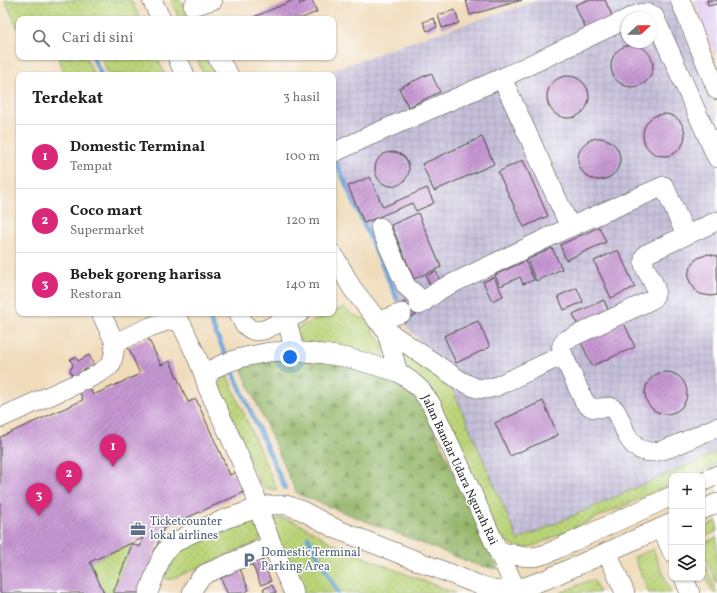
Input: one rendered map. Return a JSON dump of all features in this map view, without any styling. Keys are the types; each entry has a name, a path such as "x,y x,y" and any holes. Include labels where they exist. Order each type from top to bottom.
{"street":[{"path":"152,0 160,16"},
{"path":"194,8 213,0"},
{"path":"680,0 717,90"},
{"path":"336,152 502,78 621,22"},
{"path":"657,23 717,158"},
{"path":"178,60 184,72"},
{"path":"219,60 227,72"},
{"path":"502,78 570,227"},
{"path":"380,227 406,286 422,303 441,289 570,227 664,186 686,235"},
{"path":"717,221 646,254 643,258 643,264 655,288 655,295 651,300 566,340 562,343 561,348 587,406 592,408 610,408 614,410 619,416 632,444 639,449 651,453 665,450 717,427"},
{"path":"336,259 352,288 382,325 460,381 476,388 486,389 495,387 564,355"},
{"path":"382,325 402,313"},
{"path":"0,418 81,382 111,365 115,343 102,316"},
{"path":"240,316 244,324 254,331 264,330 293,316"},
{"path":"293,316 290,332 294,351"},
{"path":"115,343 167,321 174,320 179,322 206,380 255,494 258,508 272,545 294,593"},
{"path":"382,325 398,372"},
{"name":"Jalan Bandar Udara Ngurah Rai","path":"206,380 213,369 221,365 240,358 269,352 294,351 324,354 349,358 398,372 411,380 421,390 431,404 498,551 521,556 542,556 669,497"},
{"path":"705,481 717,475"},
{"path":"704,509 717,503"},
{"path":"148,593 162,556 174,543 190,534 225,519 271,505 286,505 301,510 336,529 479,585 500,591 518,591 667,526 671,545"},
{"path":"192,593 197,581 205,574 272,545"},
{"path":"498,551 518,591"},
{"path":"607,552 625,593"},
{"path":"685,581 690,593"}],"shaded area":[{"path":"540,0 670,0 717,113 717,452 518,541 454,392 413,357 423,344 407,327 336,159 336,72 326,72 419,39"},
{"path":"694,0 717,0 717,59"}],"green space":[{"path":"5,0 131,0 139,16 16,16 16,24"},
{"path":"171,0 181,0 187,16 178,16"},
{"path":"59,60 87,60 93,72 65,72"},
{"path":"102,60 158,60 164,72 108,72"},
{"path":"197,60 212,60 219,72 203,72"},
{"path":"344,307 354,315 367,320 374,333 383,344 384,360 301,343 295,329 324,316 336,316 336,311"},
{"path":"403,351 413,357 454,392 518,540 669,473 669,485 538,544 523,548 514,546 501,538 400,355"},
{"path":"280,357 336,361 394,379 418,395 498,569 477,565 298,494 241,368"},
{"path":"227,375 277,490 265,488 260,483 220,391 221,382"},
{"path":"717,452 717,464 698,473 670,473"},
{"path":"280,518 296,522 338,546 352,552 455,593 302,593 270,521"},
{"path":"717,521 717,531 705,537 705,527"},
{"path":"254,522 262,529 260,541 169,580 164,578 169,567 179,554 188,547"},
{"path":"717,537 717,584 705,557 705,543"},
{"path":"132,543 113,593 104,593 90,562"},
{"path":"653,549 671,593 649,593 634,557"},
{"path":"705,565 717,592 713,593 705,576"},
{"path":"592,580 595,582 599,593 560,593 588,581"}],"building":[{"path":"294,0 298,0 300,4 312,0 317,12 307,16 256,16"},
{"path":"466,0 522,0 470,15"},
{"path":"587,0 605,0 613,18 586,30 575,5"},
{"path":"707,0 717,0 717,4 708,6"},
{"path":"455,10 459,23 442,28 438,15"},
{"path":"434,18 437,27 427,31 423,22"},
{"path":"621,48 644,48 650,54 653,62 653,70 650,78 644,84 636,87 628,87 620,84 614,78 611,70 611,62 614,54"},
{"path":"431,73 440,92 408,107 399,88"},
{"path":"564,76 572,76 580,79 586,85 589,97 586,109 580,115 572,118 564,118 556,115 550,109 547,101 547,93 550,85 556,79"},
{"path":"660,114 668,114 676,117 682,123 685,135 682,147 676,153 668,156 660,156 652,153 646,147 643,139 643,131 646,123 652,117"},
{"path":"482,137 494,164 434,191 422,164"},
{"path":"595,138 603,138 611,141 617,147 620,159 617,171 611,177 603,180 595,180 587,177 581,171 578,163 578,155 581,147 587,141"},
{"path":"389,152 395,152 399,153 406,159 409,169 408,176 402,183 395,186 389,186 385,185 378,179 375,172 375,166 376,162 382,155"},
{"path":"523,160 548,216 524,227 498,172"},
{"path":"370,177 383,207 427,188 434,203 416,211 412,203 364,223 348,186"},
{"path":"418,213 441,267 414,279 391,225"},
{"path":"599,227 606,242 566,260 560,245"},
{"path":"552,248 562,269 536,281 527,260"},
{"path":"618,250 635,287 611,298 594,261"},
{"path":"708,254 717,256 717,295 711,296 700,294 696,291 688,277 694,261"},
{"path":"525,261 534,280 523,284 520,277 500,286 495,275"},
{"path":"436,271 440,281 430,285 426,276"},
{"path":"494,277 503,296 492,301 483,282"},
{"path":"577,288 583,302 564,310 558,296"},
{"path":"416,297 422,312 405,320 398,305"},
{"path":"604,300 609,312 578,326 573,314"},
{"path":"478,321 490,347 456,363 444,336"},
{"path":"624,323 635,347 592,366 581,342"},
{"path":"148,338 161,365 170,361 188,402 196,399 230,475 240,470 249,490 164,528 154,553 146,593 113,593 132,544 140,547 143,538 90,562 104,593 0,593 0,437 83,400 70,371 73,365 70,359 76,357 78,361 89,355 94,365 82,371 93,395 140,374 128,347"},
{"path":"662,372 670,372 681,378 687,389 687,397 681,408 670,414 662,414 651,408 645,397 645,389 651,378"},
{"path":"543,401 558,435 510,456 495,423"},
{"path":"262,560 271,581 261,585 252,564"},
{"path":"240,569 249,590 243,593 227,593 221,578"},
{"path":"272,585 276,593 265,593 263,589"}],"waterway":[{"path":"94,60 100,72"},
{"path":"336,162 397,299"},
{"path":"208,316 227,358"},
{"path":"230,365 285,488"},
{"path":"308,537 338,593"}],"place":[{"name":"Domestic Terminal","path":"113,467"},
{"name":"Coco mart","path":"69,494"},
{"name":"Bebek goreng harissa","path":"39,516"},
{"name":"Ticketcounter lokal airlines","path":"138,529"},
{"name":"Domestic Terminal Parking Area","path":"249,560"}]}
